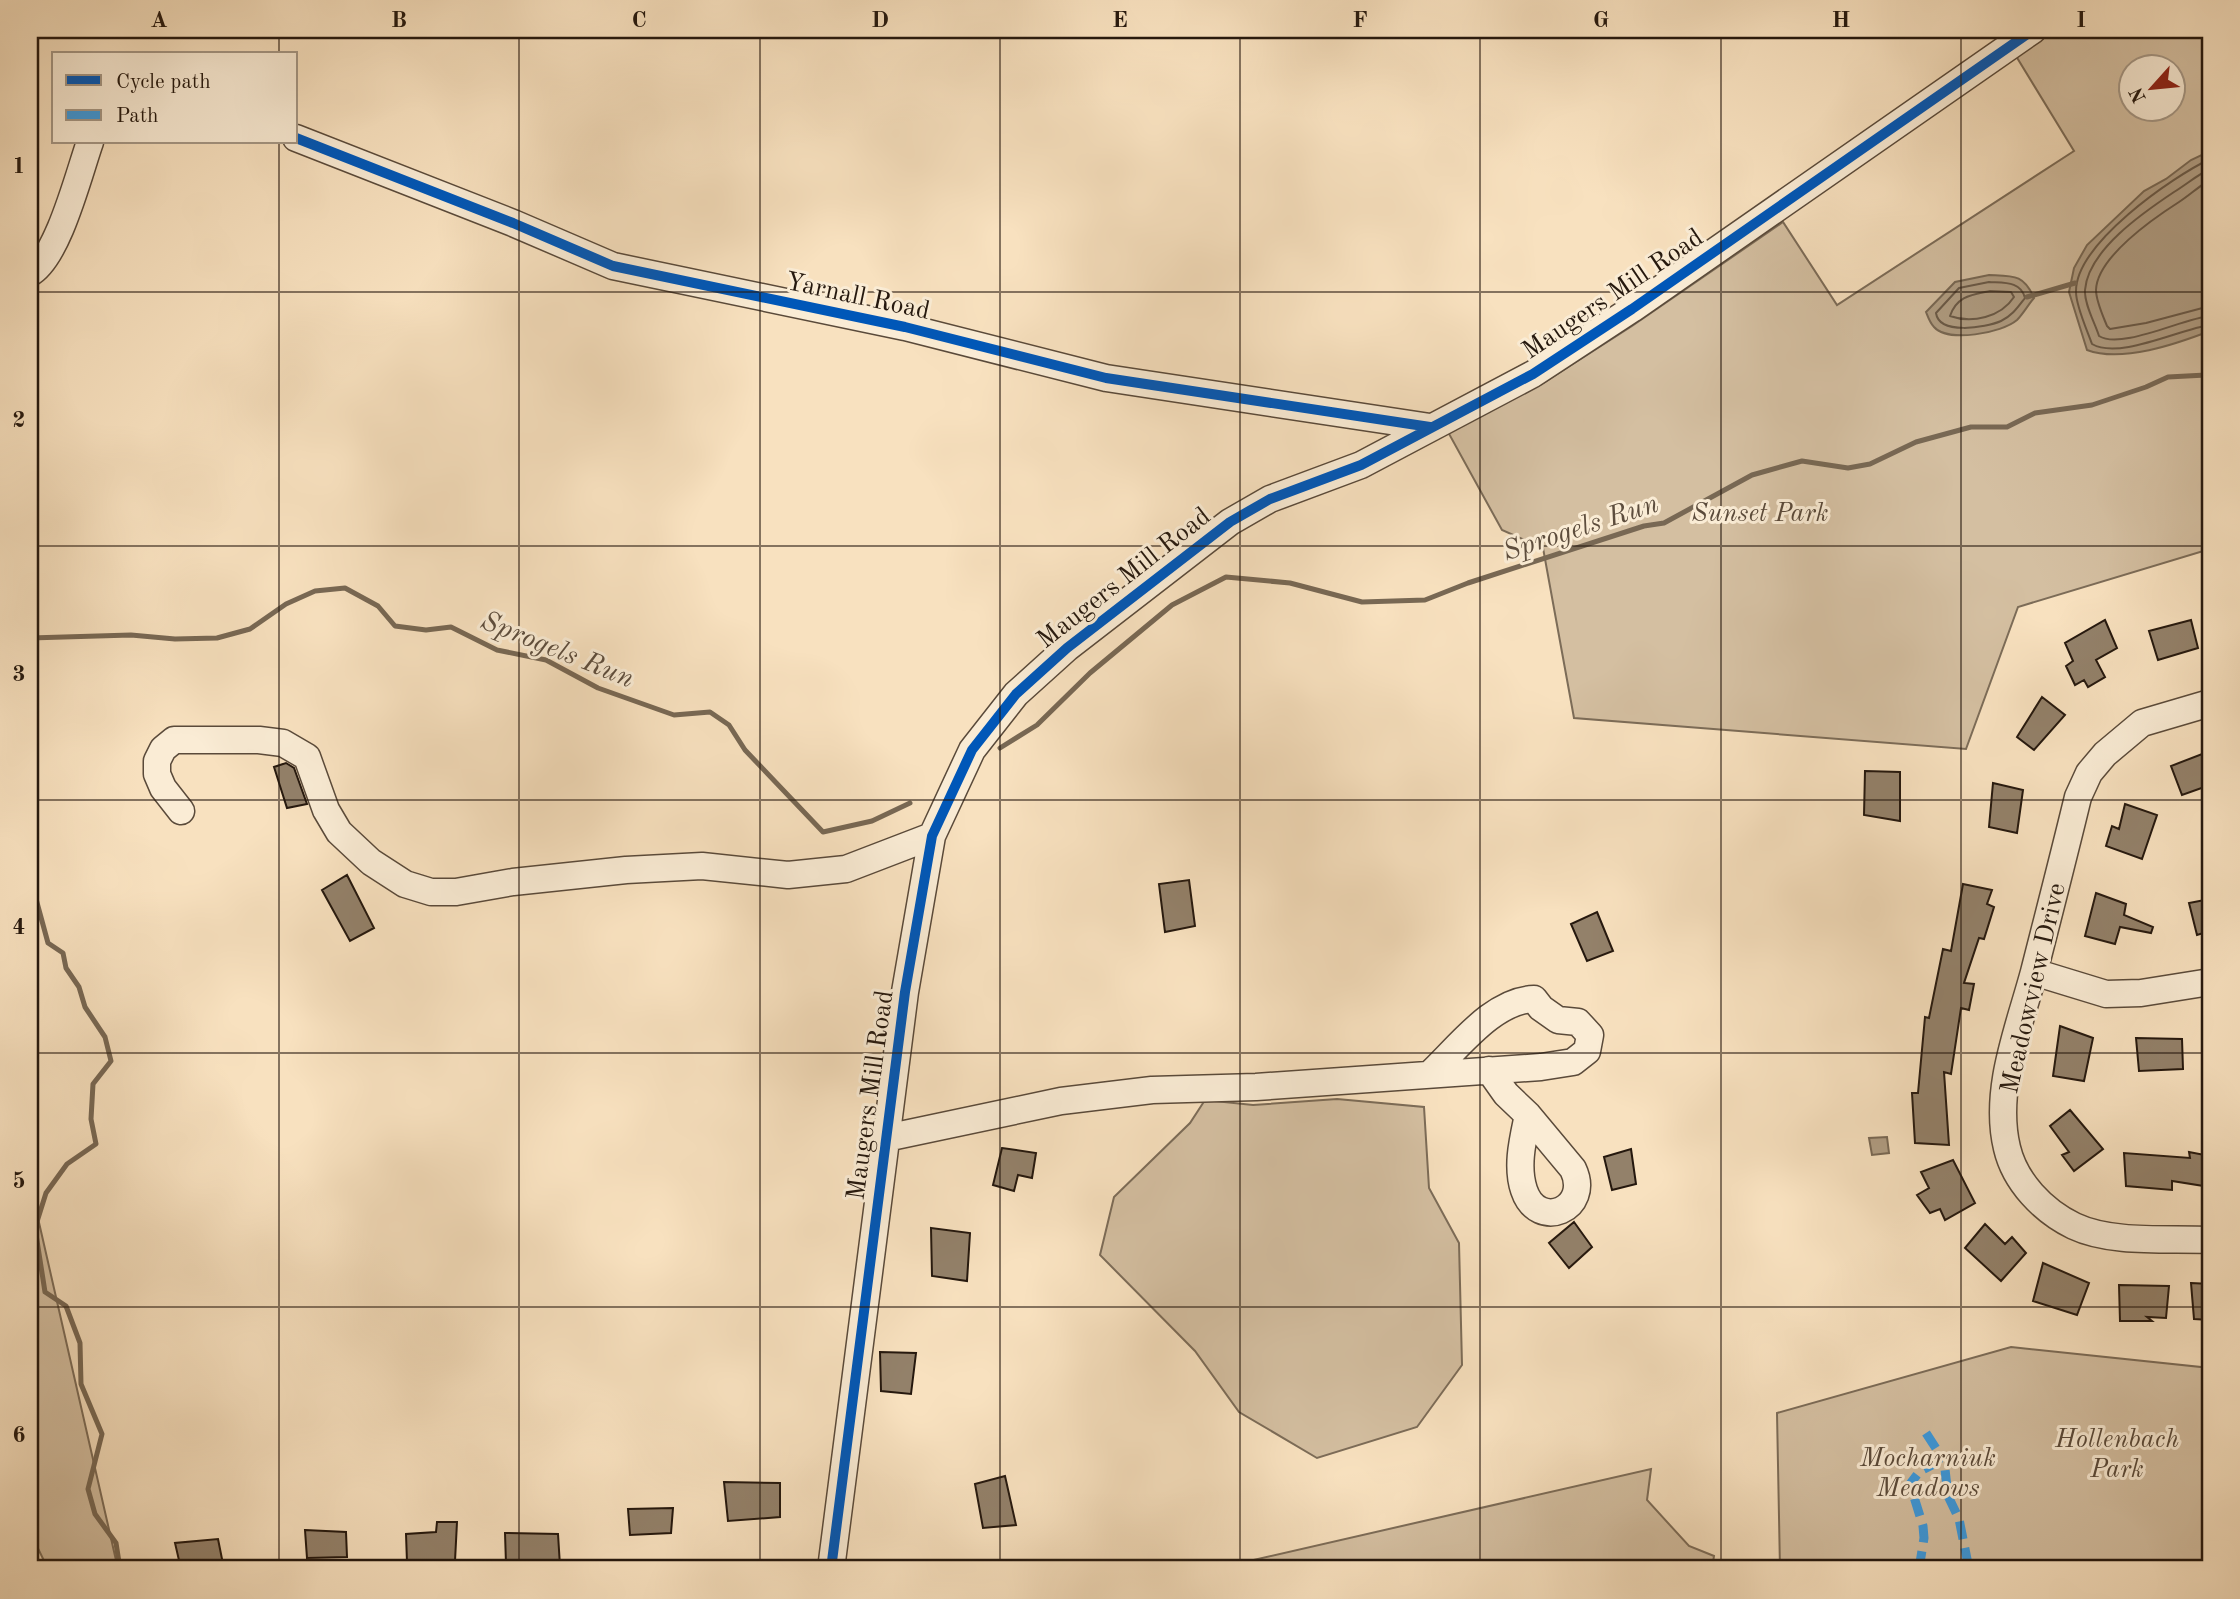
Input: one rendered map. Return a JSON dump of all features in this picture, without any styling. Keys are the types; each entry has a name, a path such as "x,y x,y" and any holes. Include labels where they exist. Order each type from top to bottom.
{"street":[{"name":"Maugers Mill Road","path":"831,1569 905,992 932,836 972,750 1016,694 1067,648 1230,522 1270,499 1361,465 1533,374 1986,65 2033,30"},
{"name":"Yarnall Road","path":"298,139 513,223 612,266 905,327 1106,379 1430,427"},
{"path":"30,273 42,264 59,233 89,144"},
{"name":"Meadowview Drive","path":"2210,703 2142,723 2105,754 2089,773 2078,797 2007,1070 2003,1119 2007,1149 2016,1173 2051,1213 2084,1230 2103,1236 2210,1240"},
{"path":"181,811 163,788 158,774 157,761 163,749 174,740 259,740 283,743 307,757 326,810 340,832 371,862 405,884 431,891 456,892 559,876 664,868 702,866 788,875 846,869 932,836"},
{"path":"2034,972 2106,994 2141,993 2210,982"},
{"path":"886,1138 1061,1101 1152,1090 1256,1087 1541,1067 1573,1062 1587,1051 1590,1035 1577,1022 1558,1020 1541,1008 1534,999 1519,1000 1475,1028 1430,1074"},
{"path":"1489,1070 1506,1094 1528,1115"}],"green space":[{"name":"Sunset Park","path":"2054,30 2210,30 2210,549 2018,607 1966,749 1574,718 1543,548 1502,530 1448,432 1545,382 1783,222 1837,305 2074,151 2016,56"},
{"path":"1337,1099 1424,1107 1429,1188 1459,1243 1462,1365 1417,1427 1317,1458 1239,1412 1195,1351 1100,1255 1114,1197 1190,1123 1205,1100 1253,1105"},
{"path":"30,1144 35,1205 118,1569 48,1569 30,1532"},
{"path":"2011,1347 2210,1368 2210,1569 1780,1569 1777,1413"},
{"path":"1651,1469 1647,1500 1689,1546 1714,1556 1712,1569 1214,1569"}],"water":[{"path":"2210,151 2210,331 2165,346 2132,353 2087,350 2069,292 2074,268 2087,245 2144,191 2191,160"},
{"path":"1989,275 2017,278 2030,290 2034,298 2017,320 2000,329 1975,334 1951,334 1934,327 1926,312 1955,282"},
{"path":"1887,1137 1889,1153 1872,1155 1869,1138"}],"building":[{"path":"2105,620 2117,648 2096,660 2105,677 2088,687 2084,680 2075,685 2066,666 2073,661 2065,643"},
{"path":"2191,620 2198,648 2158,660 2149,631"},
{"path":"2042,697 2065,715 2034,750 2017,737"},
{"path":"2210,751 2210,785 2182,795 2171,766"},
{"path":"286,763 294,768 307,804 287,808 274,767"},
{"path":"1865,771 1900,772 1900,821 1864,815"},
{"path":"1993,783 2023,790 2017,833 1989,827"},
{"path":"2125,804 2157,815 2142,859 2106,846 2112,826 2119,829"},
{"path":"347,875 374,928 350,941 322,890"},
{"path":"1189,880 1195,926 1165,932 1159,884"},
{"path":"1963,884 1992,890 1987,904 1994,907 1984,939 1979,938 1964,983 1974,984 1969,1010 1961,1008 1951,1074 1944,1072 1949,1145 1915,1143 1912,1093 1918,1093 1925,1017 1929,1018 1943,949 1951,951"},
{"path":"2096,893 2126,904 2124,915 2153,927 2151,933 2120,927 2115,944 2085,936"},
{"path":"2210,899 2210,931 2197,935 2189,903"},
{"path":"1597,912 1613,951 1587,961 1571,924"},
{"path":"2060,1026 2093,1038 2084,1081 2053,1076"},
{"path":"2136,1038 2182,1039 2183,1069 2139,1071"},
{"path":"2070,1110 2103,1149 2074,1171 2062,1155 2069,1152 2050,1126"},
{"path":"1002,1148 1036,1153 1032,1178 1018,1175 1014,1191 993,1185"},
{"path":"1631,1149 1636,1184 1612,1190 1604,1157"},
{"path":"2189,1152 2210,1156 2210,1187 2172,1181 2172,1190 2126,1186 2124,1153 2190,1158"},
{"path":"1953,1160 1975,1203 1945,1220 1940,1209 1930,1213 1917,1195 1929,1188 1921,1172"},
{"path":"1574,1222 1592,1247 1569,1268 1549,1243"},
{"path":"1985,1224 2005,1244 2012,1237 2026,1253 2001,1281 1965,1248"},
{"path":"931,1228 970,1233 967,1281 932,1276"},
{"path":"2043,1263 2089,1283 2077,1315 2033,1301"},
{"path":"2191,1283 2210,1284 2210,1320 2194,1319"},
{"path":"2119,1285 2169,1286 2166,1318 2147,1317 2152,1321 2120,1321"},
{"path":"880,1352 916,1353 911,1394 881,1391"},
{"path":"1005,1476 1016,1525 983,1528 975,1484"},
{"path":"724,1482 780,1483 780,1517 728,1521"},
{"path":"673,1508 671,1533 630,1535 628,1509"},
{"path":"437,1522 457,1522 455,1561 407,1562 406,1534 436,1532"},
{"path":"305,1530 346,1532 347,1557 307,1558"},
{"path":"505,1533 558,1534 560,1566 506,1564"},
{"path":"218,1539 224,1569 181,1569 175,1543"}],"waterway":[{"path":"2027,297 2075,283"},
{"name":"Sprogels Run","path":"1000,748 1037,725 1090,673 1172,605 1226,577 1290,583 1362,602 1425,600 1468,583 1644,526 1664,523 1752,475 1802,461 1848,468 1870,464 1916,442 1971,427 2007,427 2035,413 2092,405 2168,377 2210,373"},
{"name":"Sprogels Run","path":"30,638 131,635 175,639 217,638 250,629 286,604 315,591 345,588 378,606 395,626 426,630 451,627 497,650 546,660 598,688 674,715 710,712 729,725 745,750 823,832 872,821 910,803"},
{"path":"30,889 36,899 48,943 63,953 66,968 79,987 85,1007 105,1037 111,1061 93,1084 91,1119 96,1144 67,1164 46,1193 35,1228 45,1292 66,1306 80,1343 81,1384 102,1434 88,1489 95,1514 116,1543 120,1569"}],"marked path":[{"path":"1926,1433 1939,1453 1938,1462"},
{"path":"1919,1569 1924,1538 1923,1526 1910,1484 1920,1471 1938,1462 1945,1469 1948,1496 1959,1519 1969,1569"}],"cycle path":[{"path":"831,1569 905,992 932,836 972,750 1016,694 1067,648 1230,522 1270,499 1361,465 1533,374 1632,309 2033,30"},
{"path":"298,139 513,223 613,266 905,327 1106,378 1430,427"}],"park label":[{"name":"Hollenbach Park","path":"2117,1453"},
{"name":"Mocharniuk Meadows","path":"1928,1472"}]}
